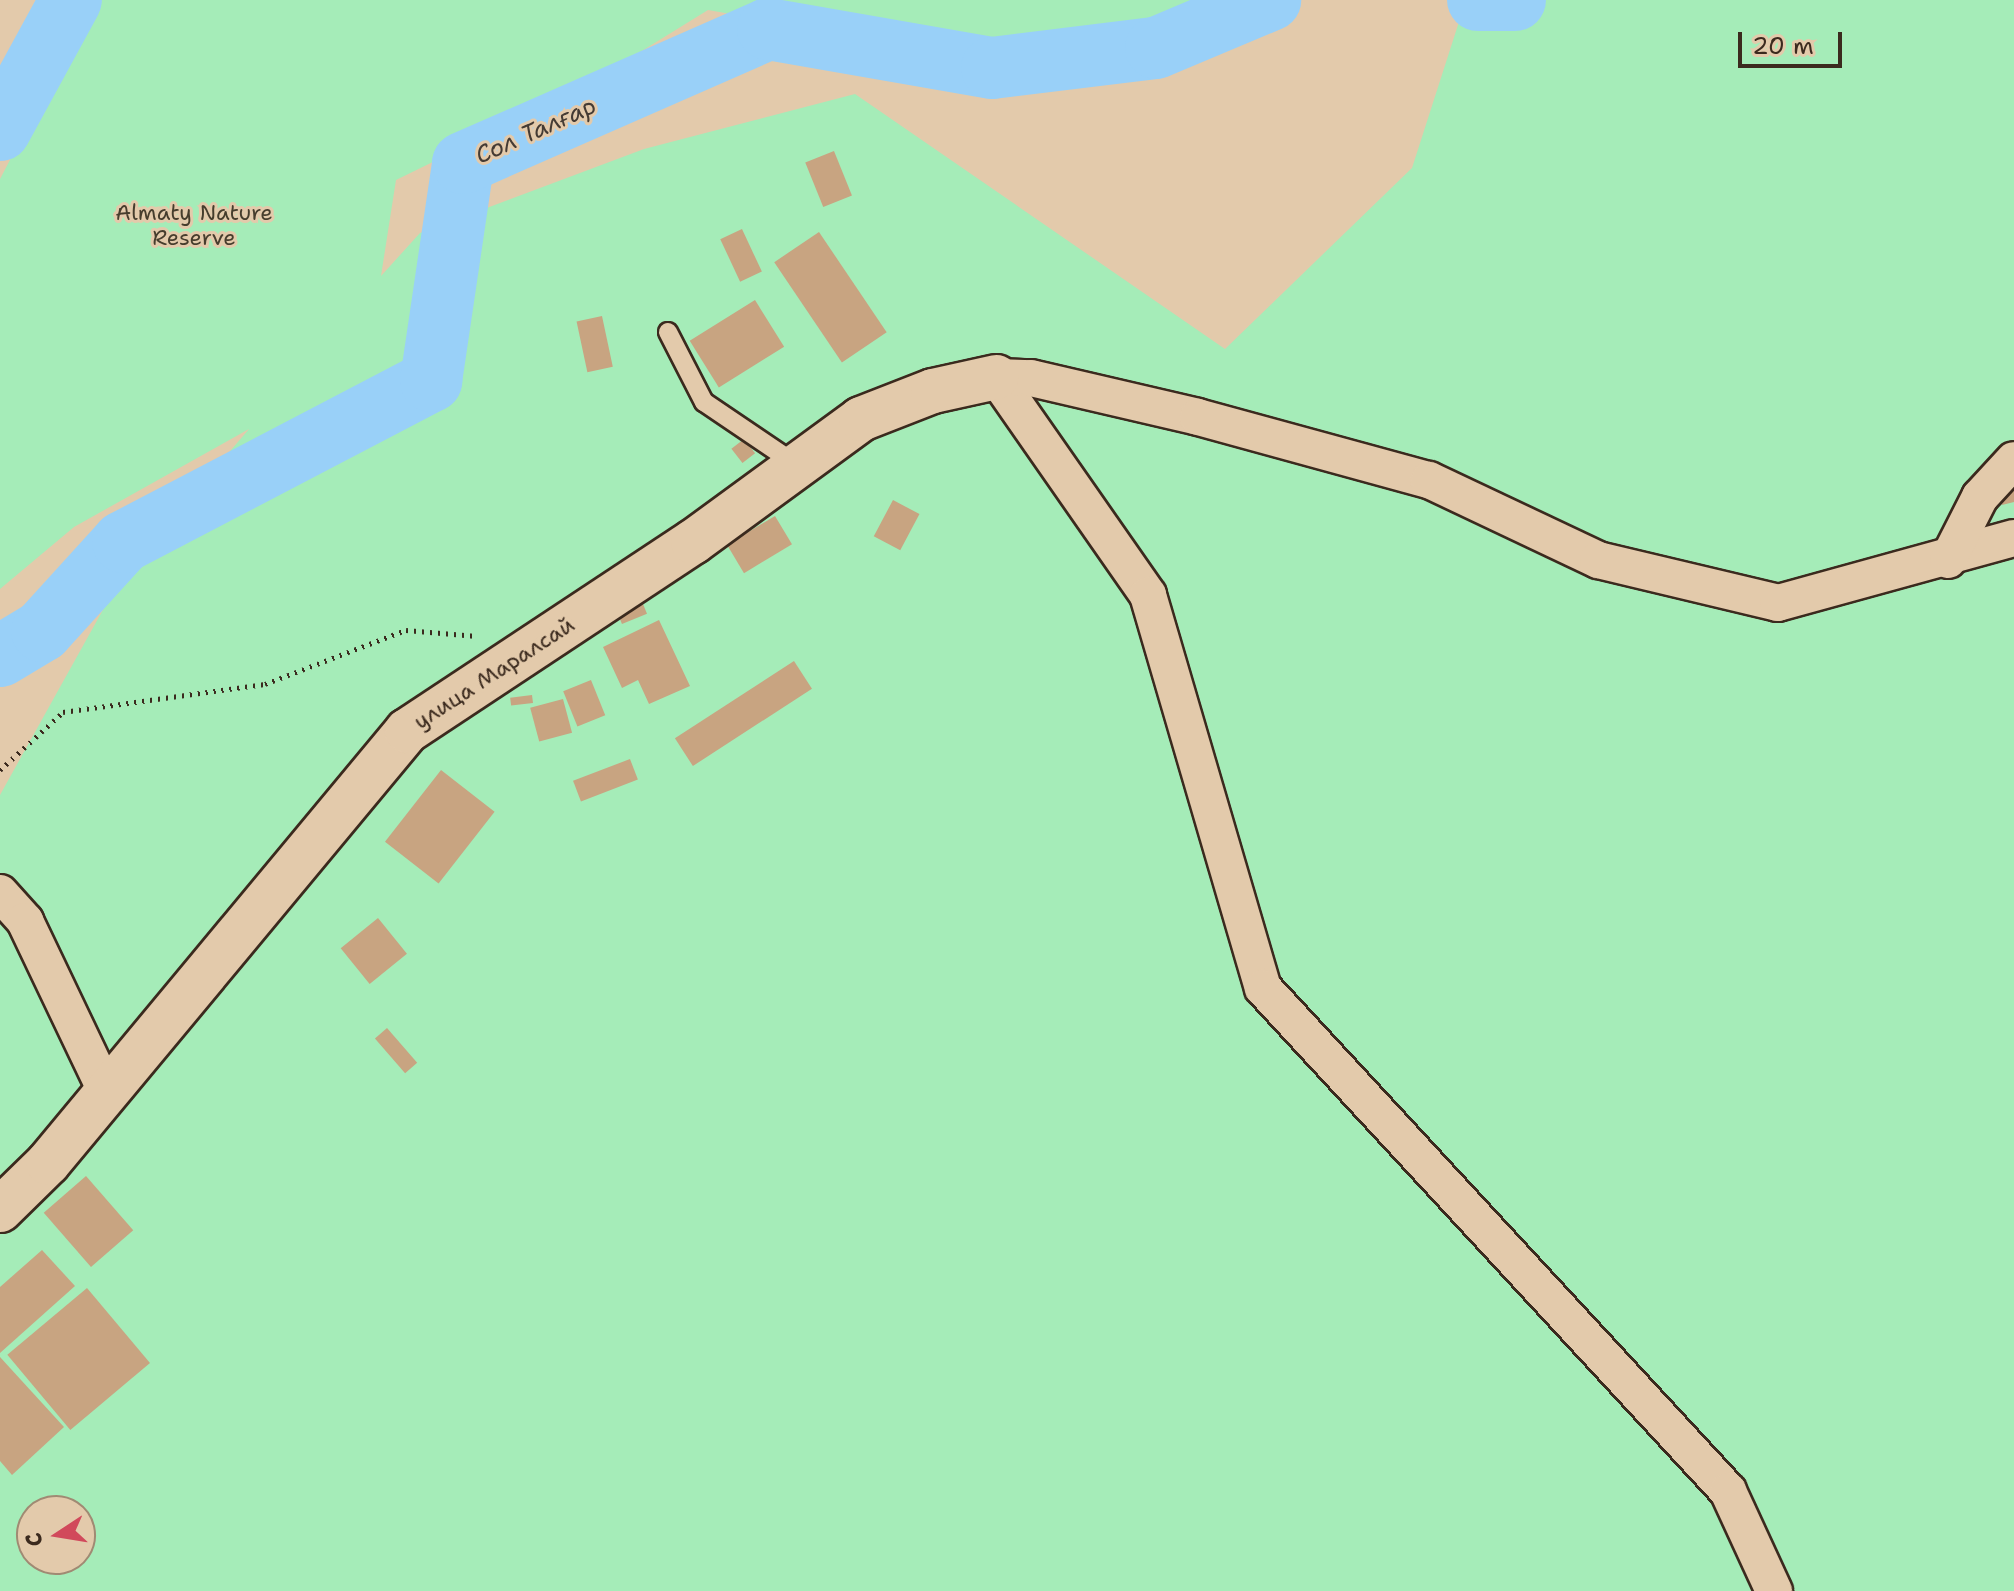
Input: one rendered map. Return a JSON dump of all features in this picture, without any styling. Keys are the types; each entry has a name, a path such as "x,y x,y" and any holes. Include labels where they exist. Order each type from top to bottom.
{"street":[{"name":"улица Маралсай","path":"0,1210 48,1163 407,731 693,542 861,419 933,391 996,377"},
{"path":"996,377 1031,378 1198,417 1429,480 1598,560 1778,603 1948,560 2014,538"},
{"path":"996,377 1148,595 1263,988 1728,1491 1774,1591"},
{"path":"1948,560 1980,497 2014,460"},
{"path":"0,893 25,921 106,1091"}],"lane":[{"path":"668,332 704,402 797,465"}],"path":[{"path":"0,770 63,712 265,684 406,630 481,636"}],"green space":[{"name":"Almaty Nature Reserve","path":"94,0 1283,0 1118,81 708,10 572,94 396,180 381,276 420,233 644,149 855,94 1225,349 1412,168 1466,0 2014,0 2014,1591 0,1591 0,795 119,581 249,429 74,527 0,589 0,179"}],"building":[{"path":"834,151 852,196 823,207 805,163"},
{"path":"742,229 762,272 740,282 720,239"},
{"path":"819,232 887,332 842,363 774,262"},
{"path":"755,300 784,347 719,387 690,341"},
{"path":"602,316 613,367 587,372 577,321"},
{"path":"744,439 755,453 742,463 731,449"},
{"path":"2014,486 2014,502 2002,505 1999,490"},
{"path":"893,500 919,514 900,550 874,536"},
{"path":"775,516 792,544 744,573 727,545"},
{"path":"641,599 647,614 622,624 616,609"},
{"path":"659,620 690,686 649,704 638,680 622,688 603,647"},
{"path":"794,661 812,689 693,766 675,738"},
{"path":"591,680 605,715 577,726 563,691"},
{"path":"532,695 533,703 511,706 510,698"},
{"path":"563,699 572,733 539,742 530,708"},
{"path":"630,759 638,780 581,801 573,781"},
{"path":"441,770 495,812 439,884 385,842"},
{"path":"378,918 407,954 370,984 341,948"},
{"path":"387,1028 417,1063 405,1073 375,1038"},
{"path":"86,1176 133,1230 91,1267 44,1213"},
{"path":"42,1250 75,1286 0,1353 0,1287"},
{"path":"87,1288 150,1363 70,1430 7,1355"},
{"path":"0,1357 64,1427 12,1475 0,1461"}],"waterway":[{"path":"0,130 71,0"},
{"name":"Сол Талғар","path":"0,656 42,631 123,542 431,381 463,163 768,29 992,68 1156,48 1270,0"},
{"name":"Сол Талғар","path":"1478,0 1515,0"}]}
